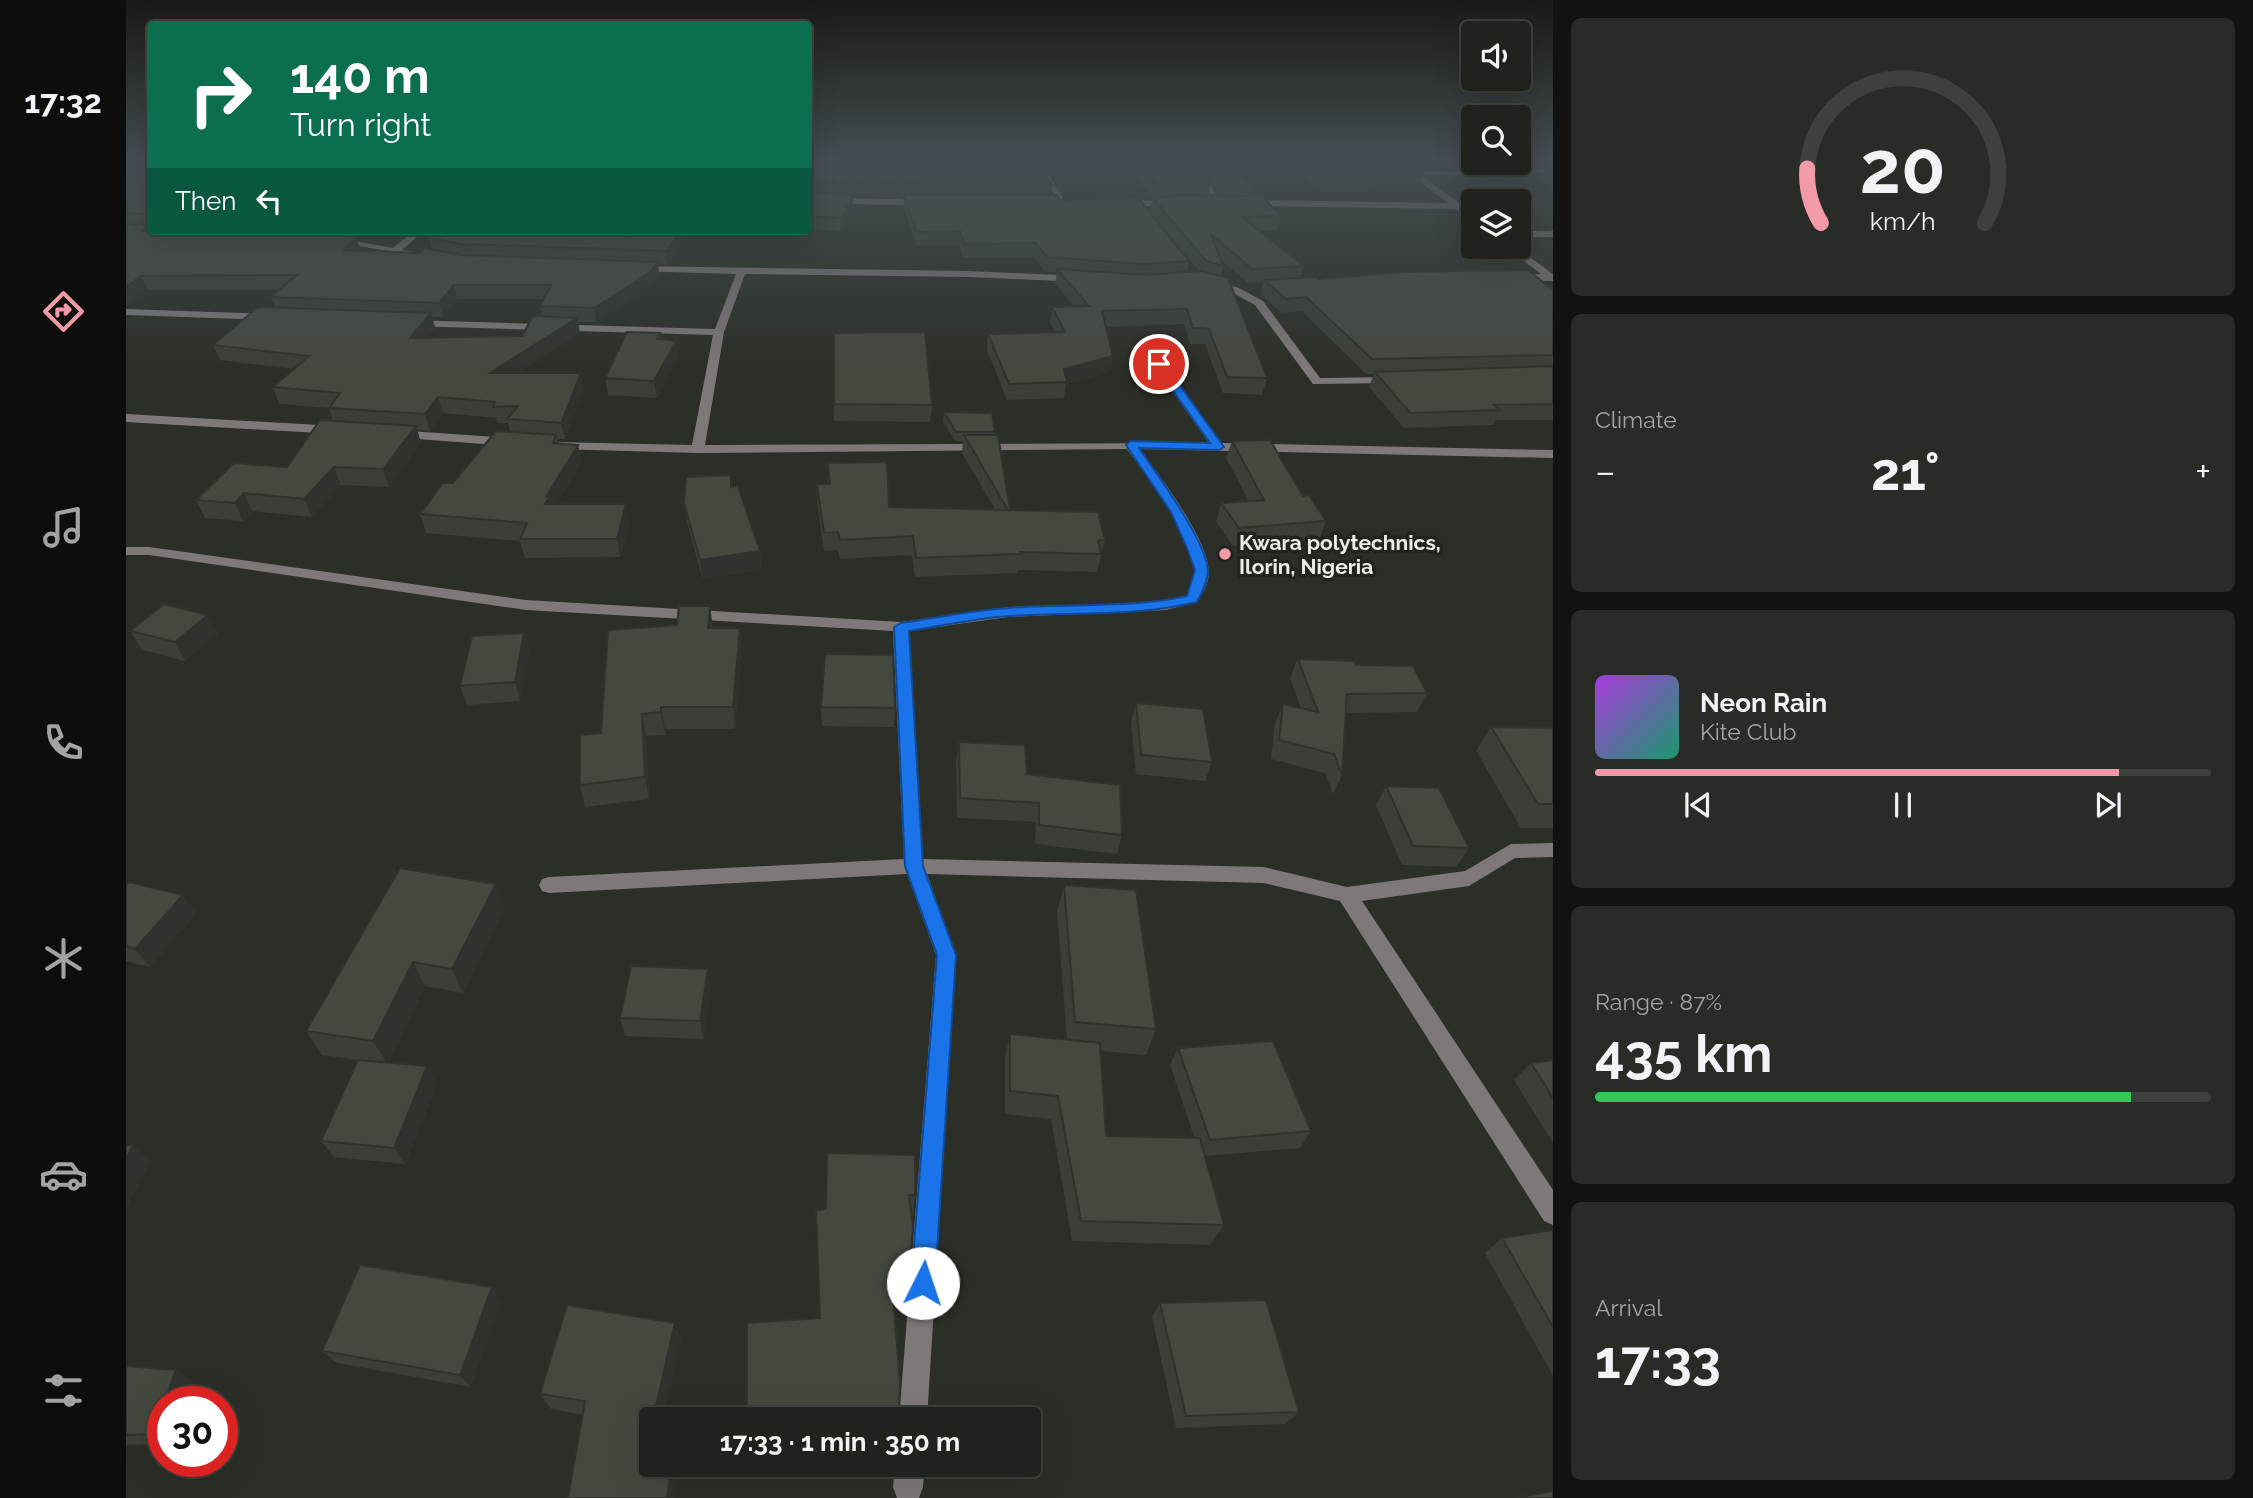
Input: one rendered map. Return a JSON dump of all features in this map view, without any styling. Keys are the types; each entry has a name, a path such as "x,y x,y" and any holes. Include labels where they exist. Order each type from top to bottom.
{"street":[{"path":"1531,234 1553,234"},
{"path":"396,251 415,235"},
{"path":"325,239 431,257"},
{"path":"1526,259 1552,278"},
{"path":"630,269 741,273 1003,274 1086,280"},
{"path":"698,449 719,332 741,273"},
{"path":"1498,278 1552,278"},
{"path":"1198,281 1235,290 1259,303 1317,383 1414,379"},
{"path":"1235,290 1261,288"},
{"path":"126,312 276,318"},
{"path":"397,322 719,332"},
{"path":"1144,344 1219,447"},
{"path":"126,418 351,431"},
{"path":"378,433 597,448 1131,445 1553,454"},
{"path":"126,551 149,551 526,604 901,627 1008,612 1115,609 1167,605 1192,599 1202,570 1177,512 1131,445"},
{"path":"901,627 914,866 946,955 914,1407"},
{"path":"549,885 914,866 1264,875 1347,895 1469,878 1511,851 1553,850"},
{"path":"1347,895 1553,1212"}],"building":[{"path":"126,230 144,230 147,235 356,237 344,250 420,253 423,248 462,255 658,262 649,273 594,308 540,306 551,285 454,285 439,303 271,297 297,275 141,276 126,287"},
{"path":"916,230 1164,230 1189,261 1145,264 1047,257 1036,243 964,244 960,231"},
{"path":"1180,230 1258,230 1304,266 1252,269 1211,234 1223,266 1206,261"},
{"path":"431,235 678,235 666,251 462,244 429,238"},
{"path":"1057,269 1145,275 1201,271 1228,278 1267,378 1227,377 1209,329 1193,328 1187,309 1102,311 1113,356 1064,369 1067,382 1009,384 988,334 1065,332 1052,307 1089,306"},
{"path":"1528,270 1553,290 1553,355 1372,359 1306,297 1286,299 1264,280 1319,279 1403,272"},
{"path":"258,307 431,313 410,338 522,336 533,316 577,318 490,373 581,373 561,423 507,419 518,406 493,407 495,402 438,397 425,414 329,408 340,393 273,387 309,356 213,345"},
{"path":"627,332 660,333 657,339 676,341 654,381 605,378"},
{"path":"925,332 932,405 834,404 834,333"},
{"path":"1553,366 1553,404 1494,405 1500,410 1410,413 1375,372"},
{"path":"944,412 992,413 995,432 956,432"},
{"path":"320,420 416,426 383,469 334,467 304,499 244,493 235,503 196,500 234,463 287,467"},
{"path":"496,431 556,435 553,443 578,445 546,497 550,497 545,504 626,504 617,539 520,539 527,523 420,514 443,483 453,483"},
{"path":"964,435 998,435 1010,510 1098,512 1105,540 1098,540 1101,554 1020,552 1021,554 916,558 913,536 840,540 838,532 824,533 817,484 830,484 828,463 887,462 889,507 1008,510"},
{"path":"1270,440 1303,496 1309,495 1326,521 1239,528 1221,503 1264,500 1232,441"},
{"path":"731,475 731,487 738,486 760,551 700,560 684,503 686,477"},
{"path":"164,604 208,615 175,642 130,631"},
{"path":"679,606 710,606 708,628 740,628 733,707 661,707 661,712 642,714 645,777 580,785 580,735 601,733 608,630 677,625"},
{"path":"524,633 515,682 460,686 472,636"},
{"path":"825,654 893,655 895,708 821,707"},
{"path":"1298,659 1355,661 1356,665 1413,666 1427,693 1347,694 1342,775 1334,754 1279,740 1283,704 1318,712"},
{"path":"1136,703 1203,709 1212,762 1141,755"},
{"path":"1491,727 1553,728 1553,804 1538,804"},
{"path":"959,742 1025,745 1027,774 1120,785 1122,835 1039,825 1039,803 960,798"},
{"path":"1386,786 1439,788 1469,848 1413,846"},
{"path":"400,868 496,884 452,969 413,962 373,1041 306,1031"},
{"path":"129,882 183,895 135,949 126,946 126,885"},
{"path":"1064,885 1136,890 1156,1029 1075,1022"},
{"path":"631,966 708,969 700,1021 620,1018"},
{"path":"1010,1034 1100,1043 1106,1136 1200,1138 1224,1225 1081,1221 1058,1096 1010,1091"},
{"path":"1273,1041 1311,1131 1210,1140 1178,1048"},
{"path":"358,1060 427,1066 394,1148 321,1141"},
{"path":"1553,1060 1553,1098 1531,1063"},
{"path":"126,1145 133,1145 126,1159"},
{"path":"827,1153 915,1155 915,1195 909,1195 913,1227 908,1281 892,1282 900,1384 899,1404 902,1407 747,1407 747,1323 820,1318 816,1210 826,1209"},
{"path":"1553,1230 1553,1327 1502,1238"},
{"path":"360,1265 492,1287 460,1375 322,1351"},
{"path":"1266,1300 1299,1412 1186,1416 1160,1303"},
{"path":"567,1305 675,1323 656,1407 639,1407 639,1477 670,1477 667,1498 568,1498 585,1401 540,1394"},
{"path":"126,1366 176,1370 170,1386 147,1386 147,1434 126,1435"},
{"path":"1553,1491 1553,1498 1514,1498"}],"place":[{"name":"Kwara polytechnics, Ilorin, Nigeria","path":"1225,554"}],"route":[{"path":"923,1283 946,955 914,866 901,627 1008,612 1115,609 1167,605 1192,599 1202,570 1177,512 1131,445 1219,447 1159,364"}]}
